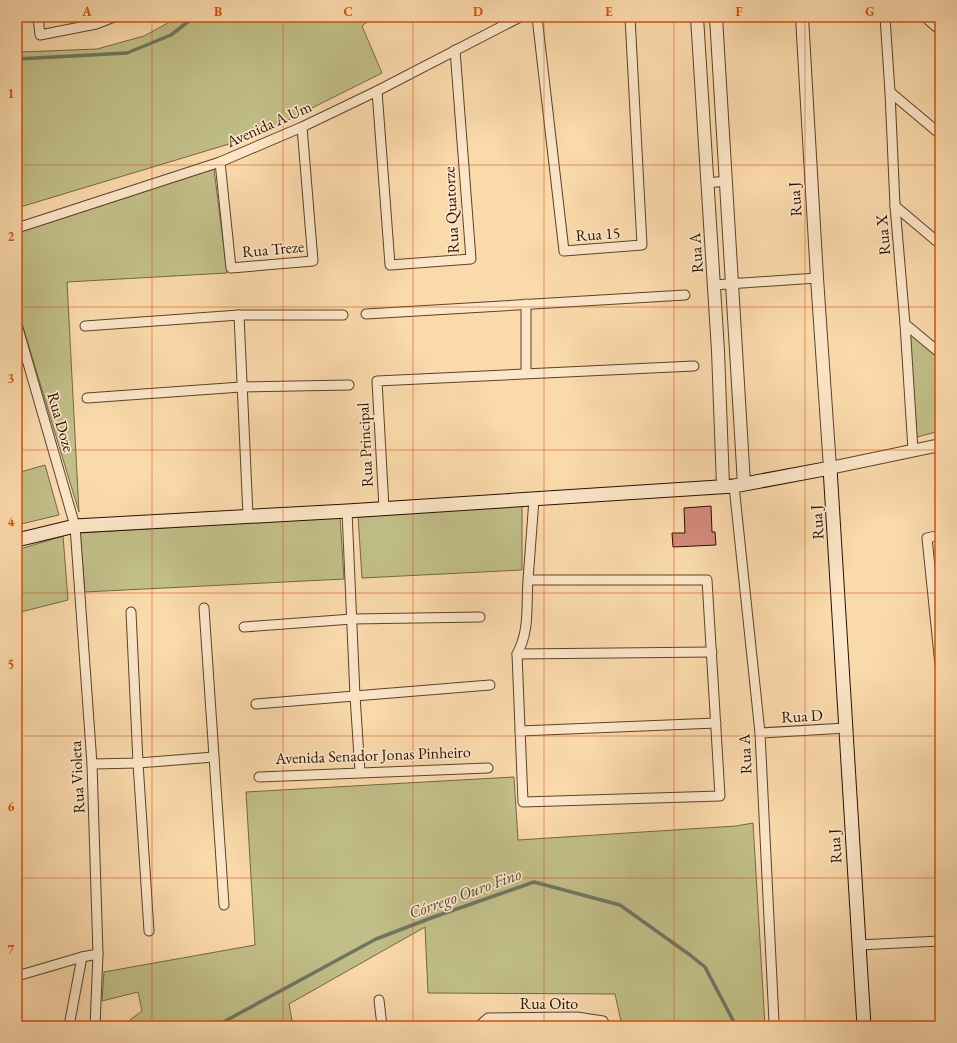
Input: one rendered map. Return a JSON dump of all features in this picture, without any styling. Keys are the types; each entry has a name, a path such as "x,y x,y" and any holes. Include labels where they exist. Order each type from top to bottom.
{"main road":[{"path":"17,540 75,526 347,511 734,485 830,468"},
{"name":"Rua J","path":"830,468 864,1026"}],"street":[{"path":"38,17 40,35 96,24 114,17"},
{"name":"Avenida A Um","path":"17,228 220,162 302,127 377,91 520,17"},
{"name":"Rua 15","path":"537,17 564,252 642,245 630,17"},
{"name":"Rua A","path":"697,17 718,351 734,485 760,733 774,1022"},
{"name":"Rua A","path":"716,17 732,284 734,485"},
{"name":"Rua J","path":"802,17 817,278 830,468"},
{"name":"Rua X","path":"884,17 890,92 895,206 905,324 913,450"},
{"path":"925,17 940,30"},
{"name":"Rua Quatorze","path":"377,91 390,265 471,259 455,50"},
{"path":"890,92 940,134"},
{"name":"Rua Treze","path":"220,162 232,268 313,261 302,127"},
{"path":"708,183 726,181"},
{"path":"895,206 940,244"},
{"path":"714,285 817,278"},
{"path":"366,314 685,295"},
{"path":"526,304 526,373 694,366"},
{"path":"85,326 239,315 343,315"},
{"path":"239,315 241,387 248,516"},
{"path":"905,324 940,353"},
{"name":"Rua Doze","path":"17,326 75,526"},
{"name":"Rua Principal","path":"384,508 377,381 526,373"},
{"path":"86,398 241,387 349,385"},
{"path":"830,468 940,444"},
{"path":"528,580 707,580 720,796 523,802 517,654 524,642 526,626 528,580 534,499"},
{"path":"347,511 355,696 360,772"},
{"name":"Rua Violeta","path":"75,526 92,764 98,954 95,1026"},
{"path":"940,535 927,538 939,642 940,665"},
{"path":"204,608 224,905"},
{"path":"131,612 138,763 149,931"},
{"path":"244,627 352,619 480,618"},
{"path":"517,654 712,652"},
{"path":"256,704 490,685"},
{"path":"520,730 716,723"},
{"name":"Rua D","path":"760,733 846,728"},
{"path":"92,764 138,763 214,757"},
{"name":"Avenida Senador Jonas Pinheiro","path":"259,776 488,768"},
{"path":"858,945 940,941"},
{"path":"17,976 82,957 98,954"},
{"path":"69,1026 82,957"},
{"path":"379,1000 382,1026"},
{"name":"Rua Oito","path":"479,1026 488,1018 577,1017 603,1021 606,1026"}],"shaded area":[{"path":"179,17 373,17 362,26 382,73 282,123 229,144 17,208 17,40 21,52 97,49 144,36"},
{"path":"214,169 227,273 67,282 79,512 17,307 17,233"},
{"path":"909,332 940,358 940,431 917,437"},
{"path":"45,465 59,515 17,525 17,473"},
{"path":"522,506 522,570 362,578 358,516"},
{"path":"340,517 344,579 85,592 80,533"},
{"path":"63,536 68,600 17,613 17,550"},
{"path":"514,777 518,840 736,826 753,823 765,1026 622,1026 615,994 428,993 425,927 289,1004 293,1026 122,1026 142,1011 138,992 102,1001 104,972 255,945 246,792"}],"building":[{"path":"711,506 712,532 715,532 716,545 673,547 672,533 685,533 684,508"}],"waterway":[{"path":"17,59 127,53 171,35 194,17"},
{"name":"Córrego Ouro Fino","path":"216,1026 376,939 534,882 620,905 705,967 736,1026"}]}
